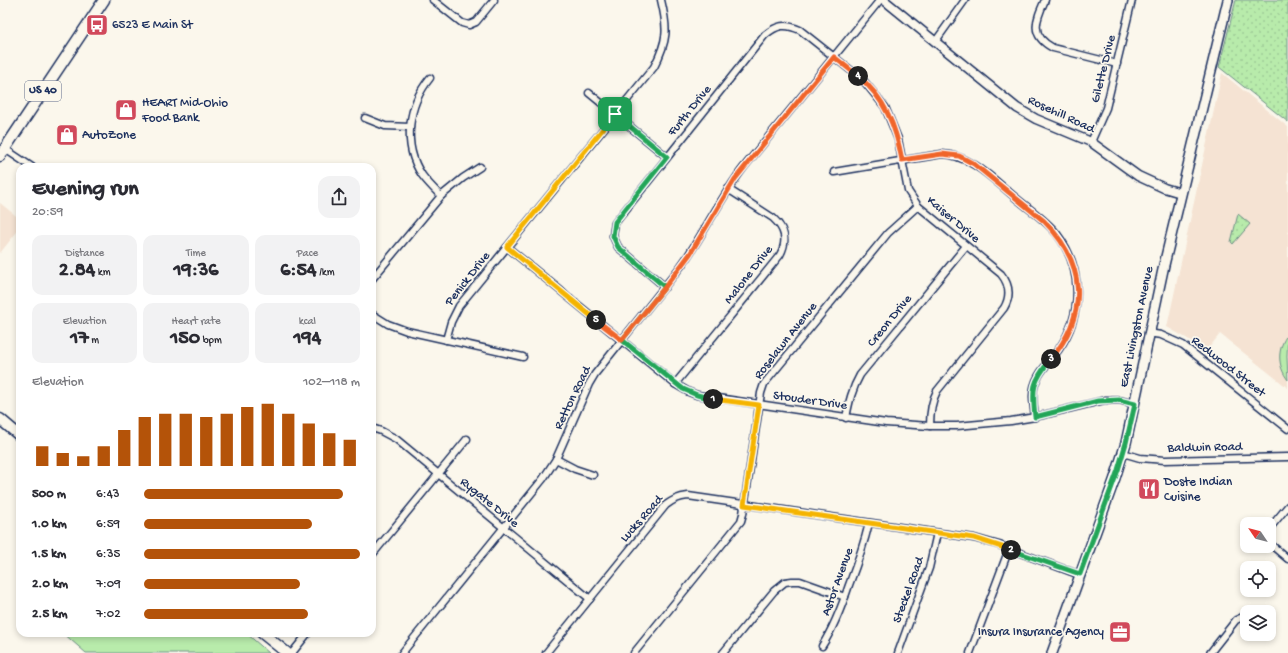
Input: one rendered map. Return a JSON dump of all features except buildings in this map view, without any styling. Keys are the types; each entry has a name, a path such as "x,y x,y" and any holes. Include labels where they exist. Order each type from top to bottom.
{"main road":[{"name":"US 40","path":"2,153 104,0"},
{"name":"East Livingston Avenue","path":"1052,653 1123,453 1135,404 1148,334 1228,0"},
{"path":"0,419 16,433"},
{"path":"267,637 287,653"}],"street":[{"path":"433,0 462,23 469,25 476,22 494,0"},
{"name":"Penick Drive","path":"446,340 456,310 654,67 664,45 666,21 661,0"},
{"name":"Retton Road","path":"402,653 543,479 556,459 593,377 690,254 728,189 744,167 880,0"},
{"name":"Rosehill Road","path":"884,0 1018,108 1036,119 1092,142 1138,176 1164,188 1181,193"},
{"path":"935,42 965,0"},
{"path":"1046,0 1036,22 1038,35 1047,45 1053,48 1117,64"},
{"name":"Gilette Drive","path":"1092,142 1106,108 1132,0"},
{"name":"Kaiser Drive","path":"782,26 791,26 800,30 863,80 885,107 898,139 908,191 918,206 1005,279 1009,291 1009,297 1004,308 937,391 933,398 930,426"},
{"name":"Furth Drive","path":"665,287 618,247 613,236 615,222 765,35 773,29 782,26"},
{"path":"430,78 419,92 411,118 411,146 417,166 440,196"},
{"path":"588,93 667,157"},
{"path":"365,118 385,126 410,127"},
{"path":"2,153 23,163"},
{"path":"834,172 902,160 950,154 967,159 1044,221 1056,233 1072,260 1078,294 1076,310 1071,327 1059,350 1038,375 1033,395 1035,417"},
{"path":"376,274 440,196 480,167"},
{"name":"Malone Drive","path":"675,384 780,255 785,242 783,228 778,223 728,189"},
{"name":"Roselawn Avenue","path":"634,653 738,526 743,514 762,389 768,379 888,233 918,206"},
{"name":"Creon Drive","path":"846,418 850,396 860,375 966,246"},
{"name":"Stouder Drive","path":"507,247 675,384 697,395 846,418 930,426 986,424 1035,417 1098,401 1119,400 1135,404"},
{"path":"376,316 396,328 523,357"},
{"name":"Redwood Street","path":"1148,334 1161,335 1183,345 1288,429"},
{"name":"Rygate Drive","path":"376,429 396,440 503,529 590,598"},
{"path":"376,550 467,439"},
{"name":"Baldwin Road","path":"1123,453 1140,458 1165,460 1288,457"},
{"path":"556,459 575,469 593,475"},
{"name":"Lucks Road","path":"546,653 666,506 676,498 688,496 987,541 1080,574"},
{"path":"1276,521 1288,506"},
{"name":"Astor Avenue","path":"822,646 833,628 845,598 863,548 869,523"},
{"name":"Steckel Road","path":"898,653 929,568 937,533"},
{"path":"970,653 1009,549"},
{"path":"1276,549 1288,559"},
{"path":"723,653 774,590 785,582 800,581 845,598"},
{"path":"1210,653 1236,620 1240,618"},
{"path":"292,653 305,637"}],"shaded area":[{"path":"1222,73 1288,127 1288,388 1220,334 1207,350 1167,327"},
{"path":"0,203 16,216 16,233 0,253"}],"green space":[{"path":"1236,0 1288,0 1288,122 1219,67"},
{"path":"1238,214 1250,224 1233,244 1231,242"},
{"path":"1288,334 1288,380 1284,375 1280,363 1280,351 1284,339"},
{"path":"68,637 251,637 269,653 86,653"}],"place":[{"name":"6523 E Main St","path":"97,25"},
{"name":"HEART Mid-Ohio Food Bank","path":"126,110"},
{"name":"AutoZone","path":"67,135"},
{"name":"Doste Indian Cuisine","path":"1149,489"},
{"name":"Insura Insurance Agency","path":"1120,632"}],"route":[{"path":"615,114 507,247 622,340 644,314 665,287 690,254 735,179 834,57 863,80 885,107 898,139 902,160 942,154 950,154 967,159 1044,221 1056,233 1072,260 1078,294 1076,310 1071,327 1059,350 1038,375 1033,395 1035,417 1098,401 1119,400 1135,404 1118,470 1080,574 999,545 974,538 744,505 759,405 706,398 689,392 675,384 622,340 665,287 618,247 613,236 615,222 667,157 615,114"}]}
